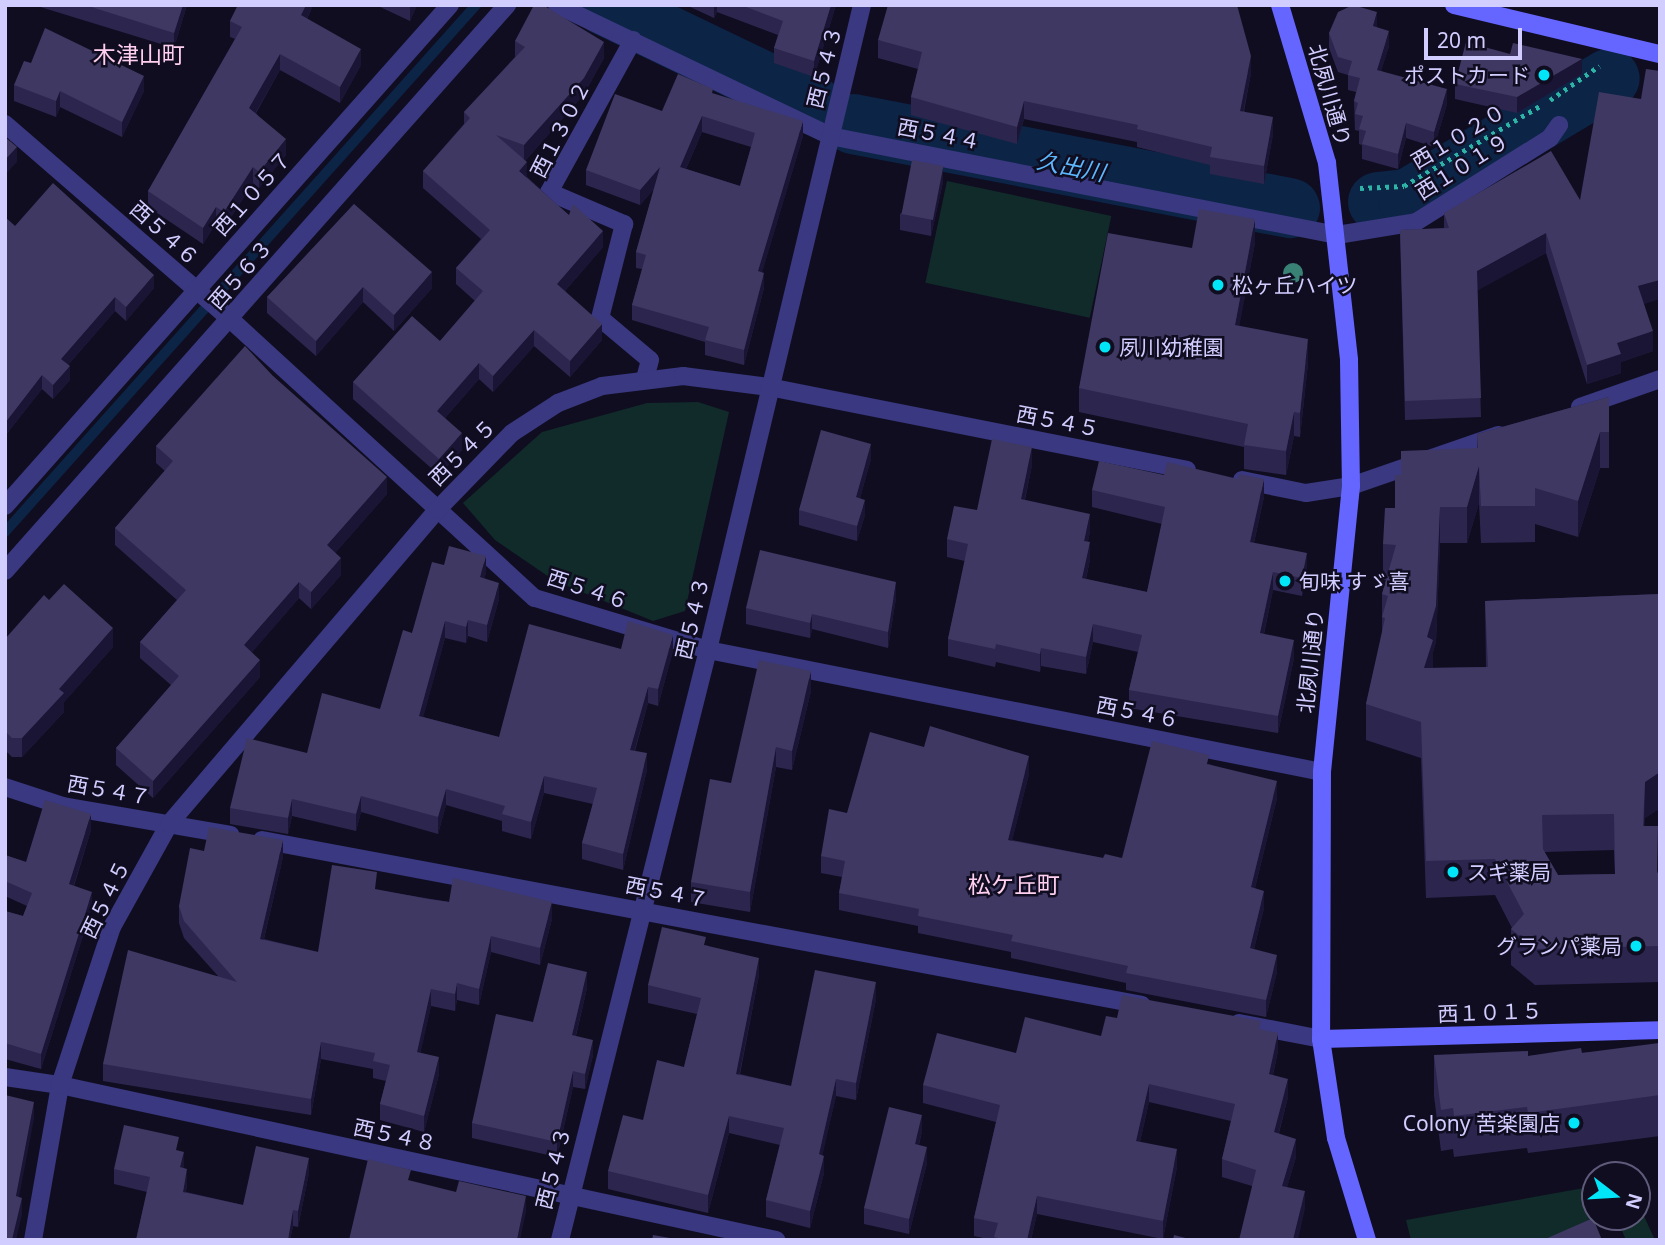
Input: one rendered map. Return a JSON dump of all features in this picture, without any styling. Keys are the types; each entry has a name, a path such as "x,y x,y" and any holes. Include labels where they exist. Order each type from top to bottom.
{"street":[{"name":"西１０５７","path":"5,506 450,5"},
{"name":"西５６３","path":"5,571 507,5"},
{"name":"西５４４","path":"556,5 830,136 1337,235"},
{"name":"西５４３","path":"559,1240 708,650 862,5"},
{"name":"北夙川通り","path":"1280,5 1326,163 1337,235 1349,360 1351,486 1322,772 1321,1039 1336,1138 1367,1240"},
{"path":"1454,5 1520,13 1660,54"},
{"name":"西１３０２","path":"633,40 549,192 624,224 600,318 650,360 645,379"},
{"name":"西５４６","path":"5,124 230,319 535,598 708,650 1322,772"},
{"name":"西１０１９","path":"1337,235 1416,222 1550,138 1559,125"},
{"name":"西５４５","path":"33,1240 60,1085 112,927 169,824 438,509 512,433 558,403 602,386 682,376 769,387 1306,493 1351,486 1520,428"},
{"path":"1558,414 1660,379"},
{"name":"西５４７","path":"5,787 63,806 1158,1008"},
{"path":"1226,1021 1321,1039"},
{"name":"西１０１５","path":"1321,1039 1660,1030"},
{"name":"西５４８","path":"5,1077 60,1085 776,1240"}],"path":[{"name":"西１０２０","path":"1360,188 1404,186 1599,66"}],"green space":[{"path":"947,181 1111,216 1090,318 925,283"},
{"path":"698,402 729,412 685,611 653,621 555,581 495,540 463,503 542,432 647,403"},
{"path":"1581,1189 1581,1224 1546,1240 1411,1240 1406,1220"},
{"path":"1622,1231 1651,1231 1655,1240 1626,1240"}],"building":[{"path":"85,5 183,5 174,33"},
{"path":"238,5 306,5 301,15 361,49 340,87 280,54 249,108 286,139 259,172 253,167 224,212 216,207 203,228 148,191 242,27 230,21"},
{"path":"534,5 543,5 604,42 584,78 524,145 496,135 527,162 519,171 569,215 573,204 603,231 557,284 602,324 570,361 534,330 493,376 479,363 437,411 462,433 439,459 353,382 412,316 440,341 483,291 456,268 490,230 423,171 470,118 464,112 525,47 515,41"},
{"path":"741,5 831,5 814,61 774,48 783,21"},
{"path":"888,5 1237,5 1251,56 1240,111 1273,117 1264,166 1210,157 1212,147 1137,129 1138,125 1024,101 1017,127 911,97 922,52 878,40"},
{"path":"1353,5 1377,12 1373,26 1389,31 1377,70 1447,89 1434,132 1406,123 1398,154 1362,144 1366,131 1359,129 1363,116 1355,114 1358,103 1354,101 1360,78 1348,75 1352,61 1338,57 1329,33 1338,12"},
{"path":"45,28 144,76 122,122 60,91 56,101 14,85 24,61 31,63"},
{"path":"1466,42 1510,54 1513,43 1582,59 1517,97 1455,84"},
{"path":"1646,69 1660,71 1660,280 1638,286 1653,331 1617,343 1621,354 1587,365 1546,233 1477,271 1481,398 1405,401 1400,230 1449,228 1444,213 1551,151 1580,200 1599,92 1641,99"},
{"path":"678,74 713,89 712,93 803,121 758,271 764,273 744,350 705,340 709,327 632,305 646,255 636,252 660,167 640,190 586,170 615,94 662,111","holes":["702,116 755,133 740,186 680,167"]},
{"path":"5,137 17,147 5,160"},
{"path":"912,160 943,166 933,220 902,214"},
{"path":"53,183 154,275 126,307 115,297 61,359 70,366 53,385 42,375 5,423 5,217 15,226"},
{"path":"354,204 432,272 394,315 363,287 316,341 267,297"},
{"path":"1199,209 1255,219 1235,325 1308,339 1300,413 1294,412 1286,451 1244,445 1248,424 1079,388 1108,233 1192,248"},
{"path":"245,346 273,376 387,477 327,545 341,558 311,592 299,582 244,645 260,660 153,781 116,748 179,676 140,642 186,590 115,528 173,461 156,446"},
{"path":"1609,397 1609,432 1600,432 1578,501 1535,488 1535,506 1481,506 1479,466 1467,507 1440,507 1436,606 1427,637 1433,640 1424,668 1488,667 1485,601 1660,594 1660,772 1645,782 1643,826 1658,826 1660,946 1535,949 1511,929 1524,914 1495,859 1426,861 1421,722 1366,704 1385,618 1382,617 1388,596 1382,594 1396,545 1383,544 1385,508 1395,508 1395,475 1401,475 1401,451 1478,448 1477,434","holes":["1614,814 1615,874 1558,875 1543,849 1542,815"]},
{"path":"821,430 871,444 856,497 865,500 857,526 799,510"},
{"path":"992,439 1032,447 1021,499 1090,514 1084,541 1090,542 1082,578 1147,592 1165,507 1092,490 1099,461 1164,475 1167,462 1238,479 1239,474 1264,479 1250,542 1307,553 1302,578 1273,572 1260,633 1294,640 1278,716 1129,690 1142,635 1093,624 1086,657 1041,648 1040,654 996,644 995,649 948,639 968,544 947,539 954,506 977,510"},
{"path":"449,546 486,556 480,577 499,583 487,625 468,620 466,627 445,621 419,716 499,737 529,624 621,649 628,621 673,635 658,689 648,687 630,750 647,753 623,854 582,843 597,788 544,776 531,822 502,814 505,806 446,789 438,817 361,796 356,814 292,799 288,818 230,808 247,738 307,753 322,693 380,709 403,630 412,633 432,562 444,565"},
{"path":"760,550 896,582 888,632 812,614 810,623 746,608"},
{"path":"64,584 113,628 59,689 64,693 22,738 12,738 5,731 5,639 44,595 49,600"},
{"path":"759,660 811,671 792,751 776,747 750,892 691,882 710,779 731,783"},
{"path":"930,726 1029,756 1008,840 1103,858 1105,854 1122,858 1152,741 1209,755 1207,764 1277,781 1251,887 1264,891 1250,948 1277,955 1266,1000 1126,973 1128,966 1011,941 1013,935 918,916 919,909 839,893 845,861 821,856 829,809 847,813 870,732 924,747"},
{"path":"45,800 91,814 69,884 92,892 41,1054 5,1043 5,911 23,916 32,893 5,881 5,855 26,862"},
{"path":"209,827 283,840 260,939 318,952 332,865 377,872 375,889 428,899 449,902 453,878 552,902 540,948 491,936 479,989 457,983 455,994 431,989 417,1052 439,1057 424,1116 380,1104 390,1065 373,1061 375,1053 321,1042 311,1099 103,1064 128,950 237,982 184,921 179,906 190,848 204,851"},
{"path":"662,927 706,937 704,945 759,958 736,1074 791,1086 815,970 876,982 856,1083 836,1079 819,1154 824,1156 810,1211 766,1200 784,1128 729,1116 708,1195 608,1171 623,1115 643,1120 657,1060 684,1067 701,998 648,985"},
{"path":"548,963 587,972 572,1035 593,1040 585,1074 573,1071 557,1142 472,1123 496,1014 533,1022"},
{"path":"1122,995 1261,1021 1259,1029 1278,1033 1269,1074 1288,1079 1274,1132 1296,1139 1282,1186 1305,1191 1293,1240 1239,1240 1256,1170 1222,1159 1235,1104 1149,1084 1136,1141 1177,1149 1163,1221 1037,1196 1027,1240 994,1237 998,1223 974,1218 1000,1105 923,1085 937,1033 1016,1053 1025,1017 1101,1036 1106,1016 1117,1018"},
{"path":"1659,1043 1660,1095 1528,1113 1527,1107 1454,1116 1453,1108 1441,1110 1434,1055 1528,1051 1528,1056 1581,1048 1582,1053"},
{"path":"5,1095 34,1102 16,1196 22,1198 12,1240 5,1240"},
{"path":"889,1107 922,1115 915,1144 927,1147 909,1219 864,1208"},
{"path":"124,1125 179,1137 176,1150 184,1152 180,1167 187,1169 183,1192 243,1205 256,1146 309,1158 298,1211 293,1210 288,1240 136,1240 150,1177 114,1169"},
{"path":"368,1159 411,1170 408,1180 456,1192 459,1181 526,1196 517,1240 349,1240"},
{"path":"1581,1223 1581,1231 1598,1231 1602,1240 1543,1240"},
{"path":"653,1235 681,1240 652,1240"},
{"path":"1174,1235 1193,1240 1173,1240"}],"waterway":[{"path":"5,532 476,5"},
{"name":"久出川","path":"604,5 813,105"},
{"name":"久出川","path":"1378,202 1408,199 1610,78"},
{"name":"久出川","path":"853,124 1290,208"}],"place":[{"name":"ポストカード","path":"1544,75"},
{"name":"松ヶ丘ハイツ","path":"1218,285"},
{"name":"夙川幼稚園","path":"1105,347"},
{"name":"旬味 すゞ喜","path":"1285,581"},
{"name":"スギ薬局","path":"1453,872"},
{"name":"グランパ薬局","path":"1636,946"},
{"name":"Colony 苦楽園店","path":"1574,1123"}],"district":[{"name":"木津山町","path":"139,54"},
{"name":"松ケ丘町","path":"1014,884"}]}
